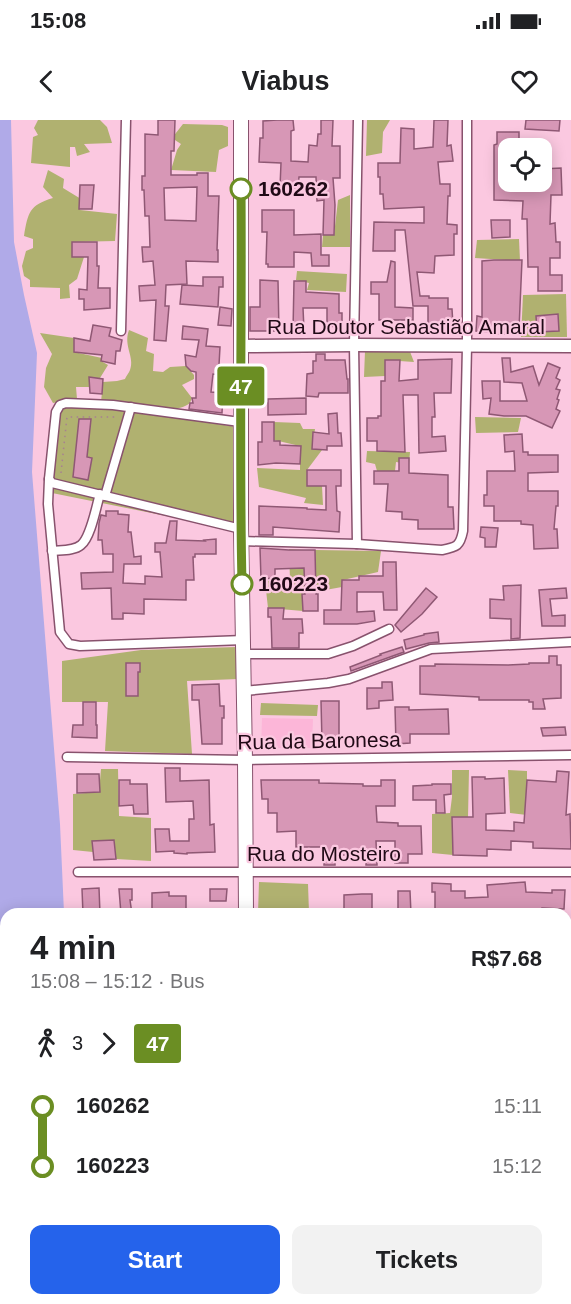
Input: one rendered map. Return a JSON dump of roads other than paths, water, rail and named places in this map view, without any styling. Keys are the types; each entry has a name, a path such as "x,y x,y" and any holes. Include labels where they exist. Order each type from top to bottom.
{"main road":[{"path":"241,120 240,422 246,908"}],"street":[{"path":"121,331 126,120"},
{"path":"357,544 354,345 358,120"},
{"path":"49,479 52,483 241,535 442,550 459,544 463,531 467,346 467,120"},
{"name":"Rua Doutor Sebastião Amaral","path":"242,346 571,346"},
{"path":"240,422 131,407 71,402 60,405 56,412 48,492 60,632 69,644 80,646 244,640"},
{"path":"52,551 81,546 86,539 131,407"},
{"path":"244,654 328,654 353,646 390,628"},
{"path":"244,691 349,679 431,649 571,642"},
{"name":"Rua da Baronesa","path":"67,757 245,760 571,755"},
{"name":"Rua do Mosteiro","path":"78,872 571,872"}],"place":[{"name":"160262","path":"241,189"},
{"name":"160223","path":"242,584"}]}
